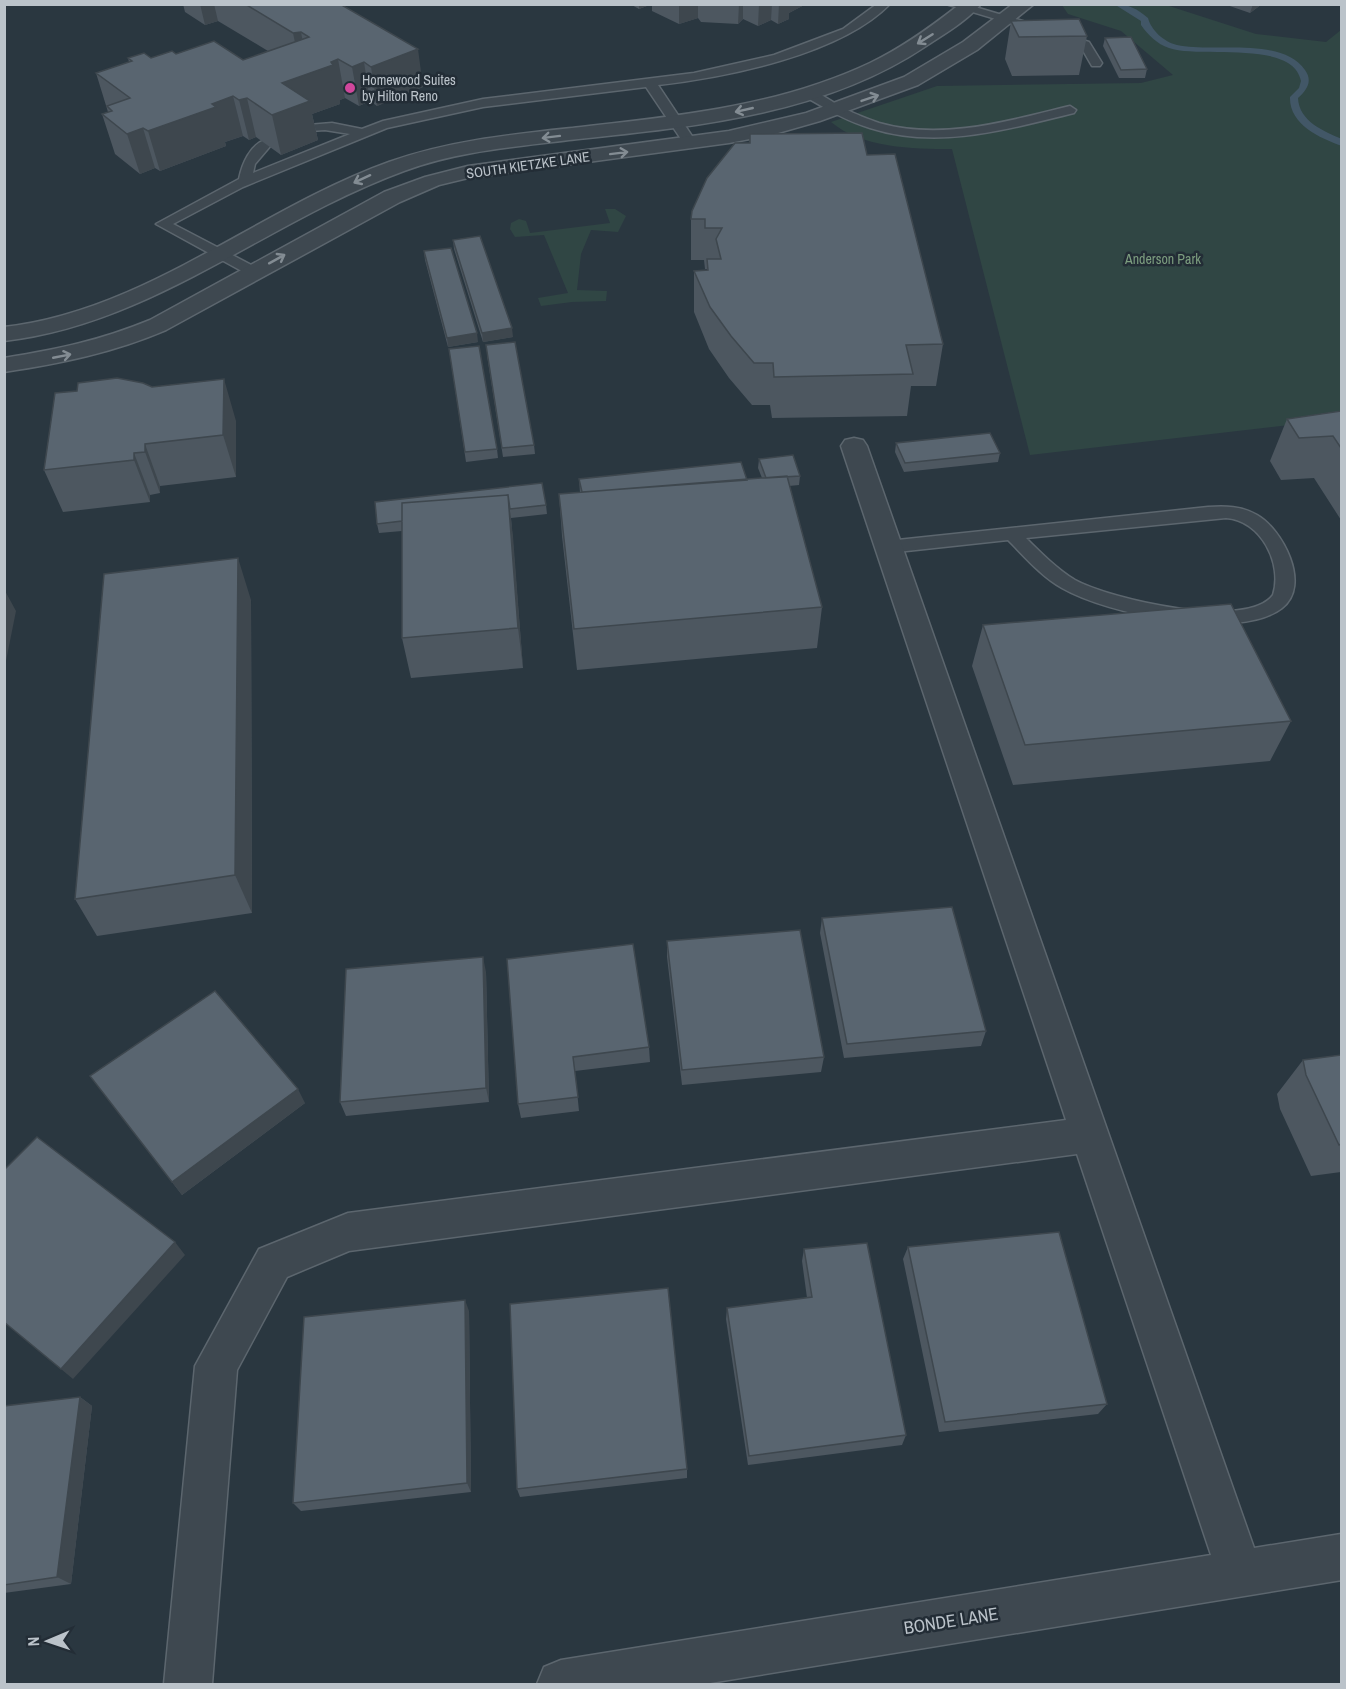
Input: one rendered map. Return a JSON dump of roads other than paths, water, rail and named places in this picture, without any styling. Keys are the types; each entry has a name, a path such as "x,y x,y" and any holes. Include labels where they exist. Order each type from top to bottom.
{"street":[{"name":"SOUTH KIETZKE LANE","path":"4,365 68,355 117,342 158,325 393,197 432,181 510,165 690,142 771,129 834,110 911,81 970,46 1025,4"},
{"name":"SOUTH KIETZKE LANE","path":"4,334 60,325 131,299 338,190 401,164 444,152 499,143 732,113 808,93 877,67 934,33 963,6"},
{"path":"854,446 1240,1573"},
{"path":"188,1684 216,1366 273,1263 348,1232 1090,1135"},
{"name":"BONDE LANE","path":"561,1684 1341,1557"}],"lane":[{"path":"254,272 163,224 245,181 382,125 483,103 694,77 778,58 847,31 885,4"},
{"path":"963,6 1085,45 1096,63"},
{"path":"650,83 678,121 690,142"},
{"path":"808,93 834,110 860,122 892,131 934,135 986,131 1070,110"},
{"path":"301,129 329,125 362,133"},
{"path":"245,181 249,163 265,144"},
{"path":"888,547 1208,513 1236,513 1255,522 1268,535 1281,558 1285,588 1279,602 1262,612 1217,619 1181,615 1097,597 1069,585 1012,534"}],"waterway":[{"path":"1118,4 1135,12 1145,20 1145,25 1155,36 1171,46 1188,49 1265,52 1282,56 1295,63 1303,73 1305,84 1294,97 1294,106 1311,129 1342,143"}],"place":[{"name":"Homewood Suites by Hilton Reno","path":"350,88"}],"park label":[{"name":"Anderson Park","path":"1163,259"}]}
